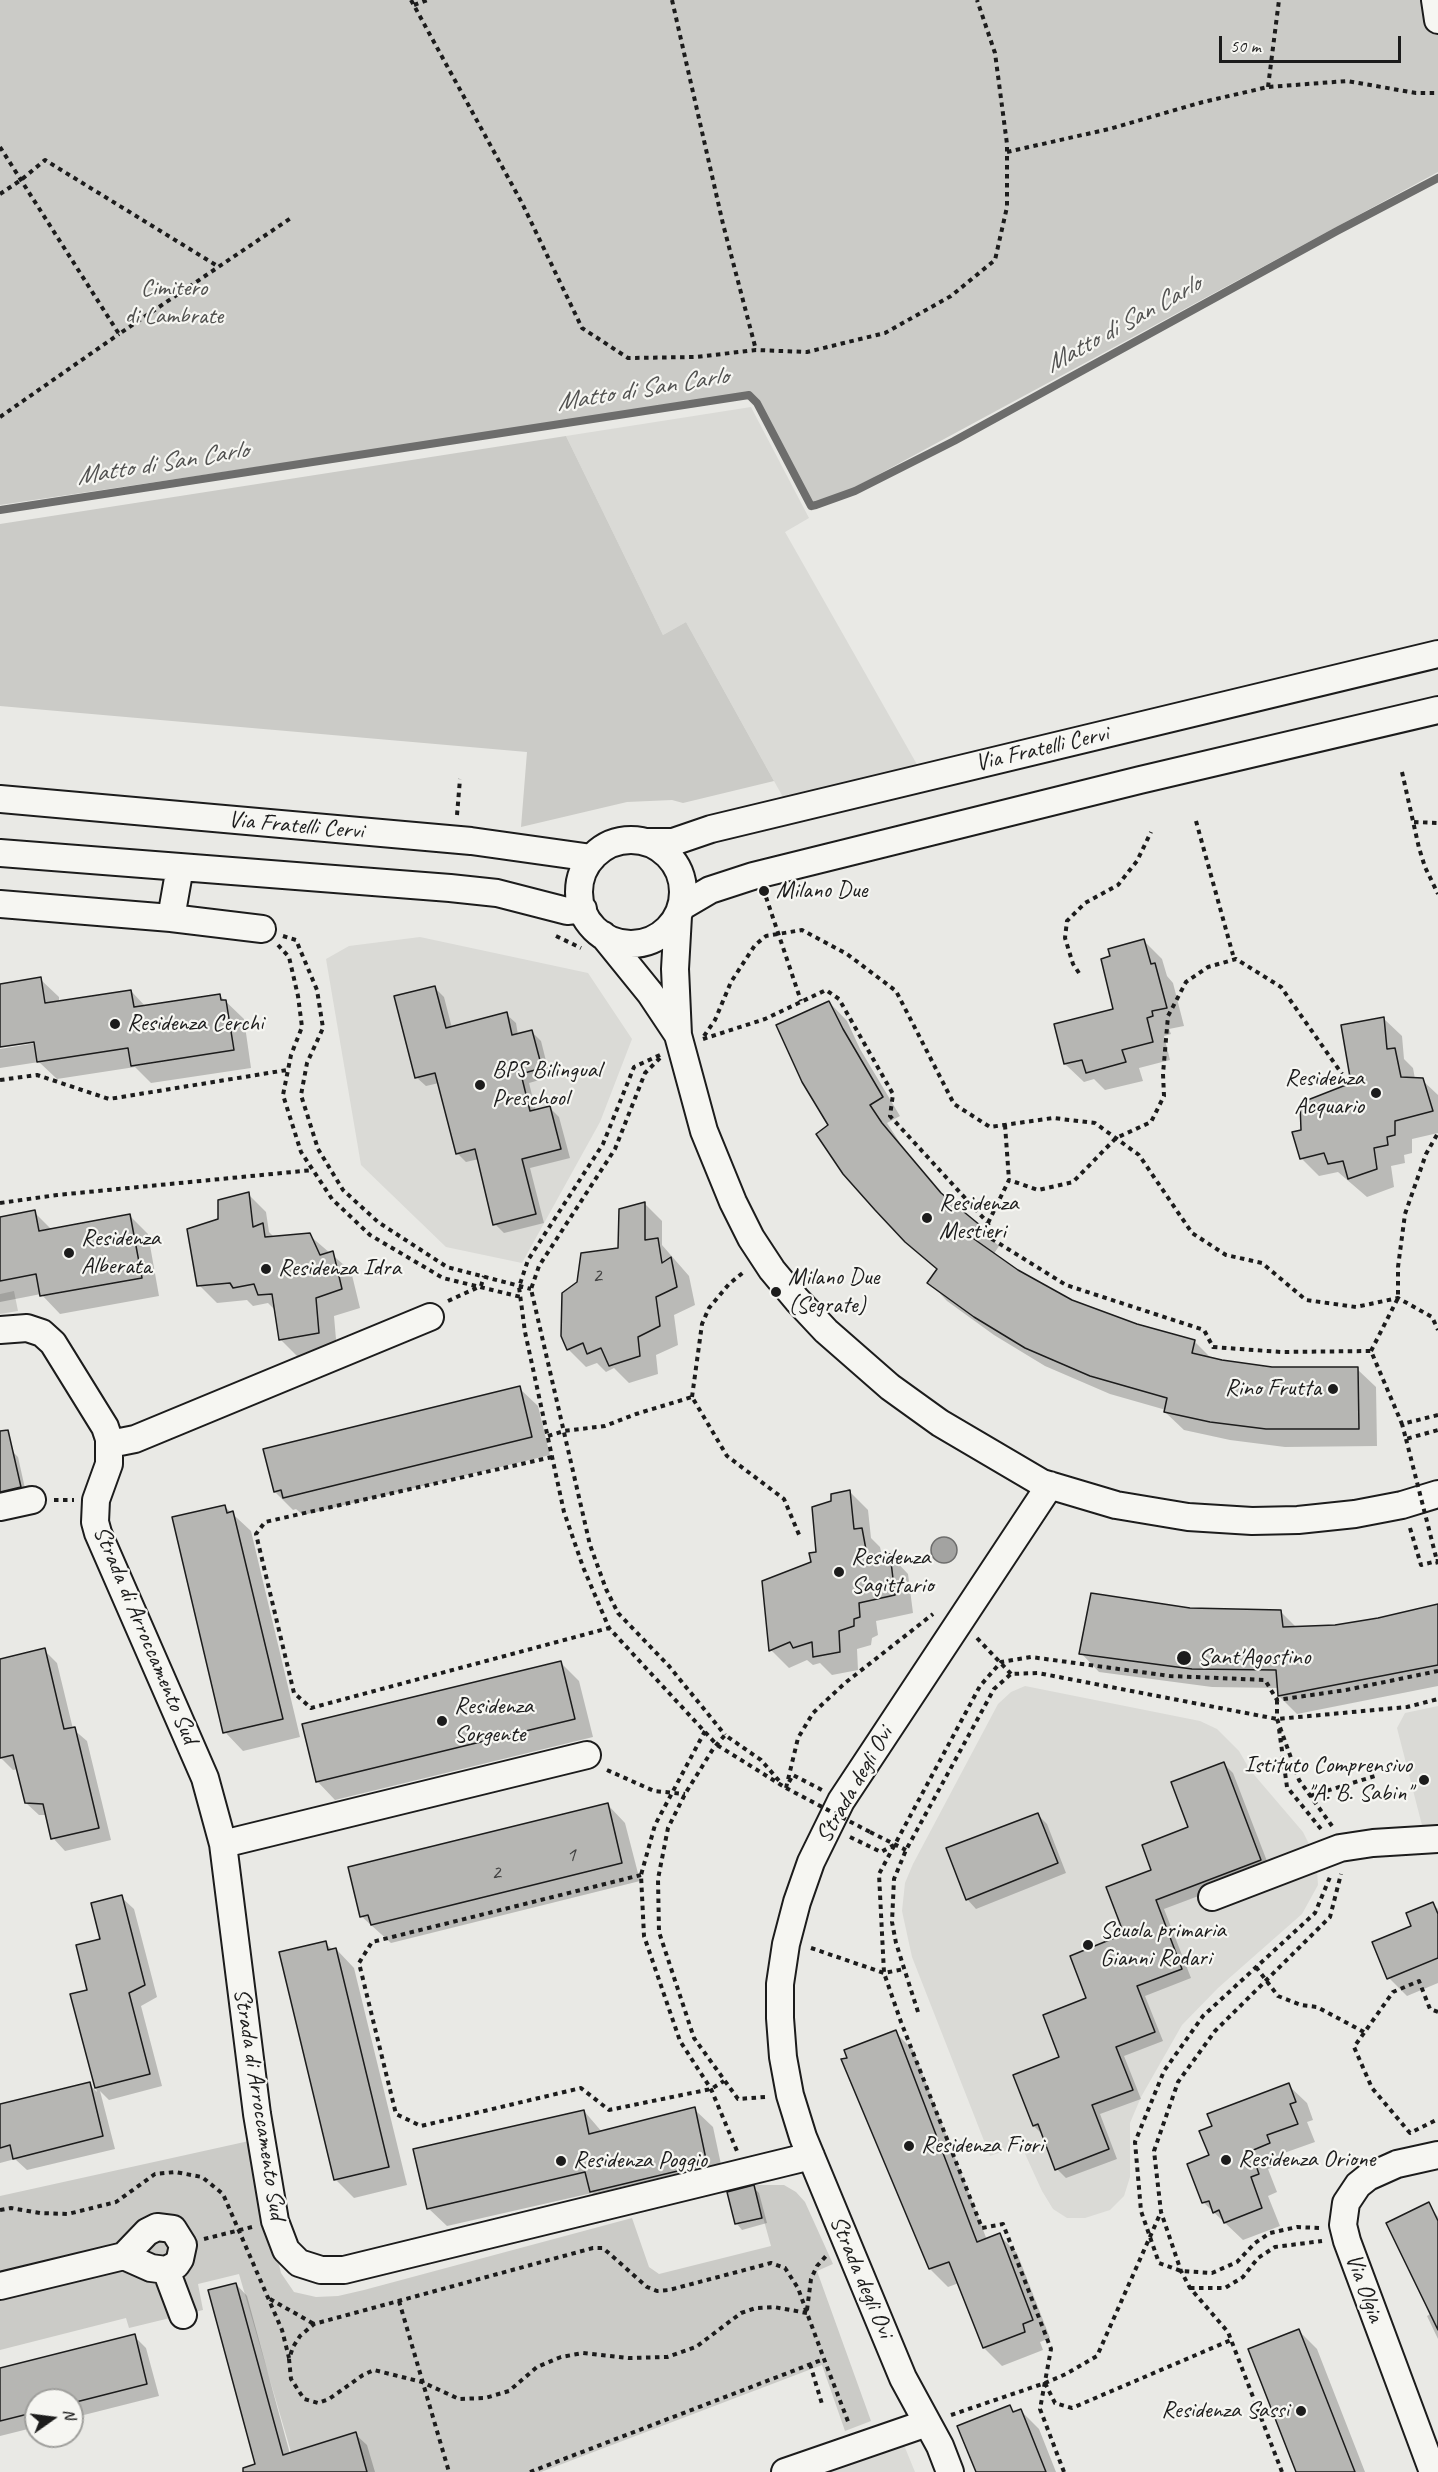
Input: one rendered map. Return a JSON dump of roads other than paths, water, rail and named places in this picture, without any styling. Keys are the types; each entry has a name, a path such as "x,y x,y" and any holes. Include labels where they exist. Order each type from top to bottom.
{"street":[{"path":"1435,0 1438,20"},
{"name":"Via Fratelli Cervi","path":"646,842 673,842 722,826 1438,654"},
{"path":"592,942 644,942 664,933 680,911 710,890 753,876 1140,780 1438,710"},
{"name":"Via Fratelli Cervi","path":"0,799 235,811 592,858"},
{"path":"592,942 594,928 580,899 582,877 592,858 616,842 630,840 646,842 661,849 673,860 681,874 675,969 686,1040 704,1131 733,1202 751,1238 791,1293 826,1330 890,1387 940,1423 1050,1485 1116,1506 1188,1517 1252,1521 1298,1520 1355,1514 1402,1505 1438,1494"},
{"name":"Via Fratelli Cervi","path":"0,853 450,888 497,893 567,911 583,909"},
{"path":"171,918 180,867"},
{"path":"0,904 171,918 262,930"},
{"path":"592,942 650,993 686,1040"},
{"path":"0,1330 27,1328 42,1333 53,1342 105,1427 110,1442 135,1439 430,1317"},
{"name":"Strada di Arroccamento Sud","path":"110,1442 109,1464 94,1510 98,1533 205,1778 223,1844 257,2114 275,2221 286,2250 298,2264 321,2270 344,2270 811,2156"},
{"name":"Strada degli Ovi","path":"927,2423 903,2378 811,2156 790,2096 783,2056 780,1984 787,1939 812,1862 841,1801 1050,1485"},
{"path":"0,1507 32,1500"},
{"path":"223,1844 587,1755"},
{"path":"1212,1897 1333,1850 1373,1843 1438,1839"},
{"name":"Via Olgia","path":"1433,2472 1345,2233 1346,2203 1358,2185 1368,2177 1397,2164 1438,2155"},
{"path":"0,2286 124,2256 149,2230 160,2226 173,2229 183,2244 180,2259 176,2265 166,2270 151,2268 124,2256"},
{"path":"166,2270 183,2315"},
{"path":"785,2472 927,2423 950,2472"}],"waterway":[{"name":"Matto di San Carlo","path":"0,510 749,395 757,403 811,506 816,505 855,491 954,441 1438,178"}],"place":[{"name":"Milano Due","path":"764,891"},
{"name":"Residenza Cerchi","path":"115,1024"},
{"name":"BPS Bilingual Preschool","path":"480,1085"},
{"name":"Residenza Acquario","path":"1376,1093"},
{"name":"Residenza Mestieri","path":"927,1218"},
{"name":"Residenza Alberata","path":"69,1253"},
{"name":"Residenza Idra","path":"266,1269"},
{"name":"Milano Due (Segrate)","path":"776,1292"},
{"name":"Rino Frutta","path":"1333,1389"},
{"name":"Residenza Sagittario","path":"839,1572"},
{"name":"Sant'Agostino","path":"1184,1658"},
{"name":"Residenza Sorgente","path":"442,1721"},
{"name":"Istituto Comprensivo \"A. B. Sabin\"","path":"1424,1780"},
{"name":"Scuola primaria Gianni Rodari","path":"1088,1945"},
{"name":"Residenza Fiori","path":"909,2146"},
{"name":"Residenza Orione","path":"1226,2160"},
{"name":"Residenza Poggio","path":"561,2161"},
{"name":"Residenza Sassi","path":"1301,2411"}],"park label":[{"name":"Cimitero di Lambrate","path":"174,303"}]}
